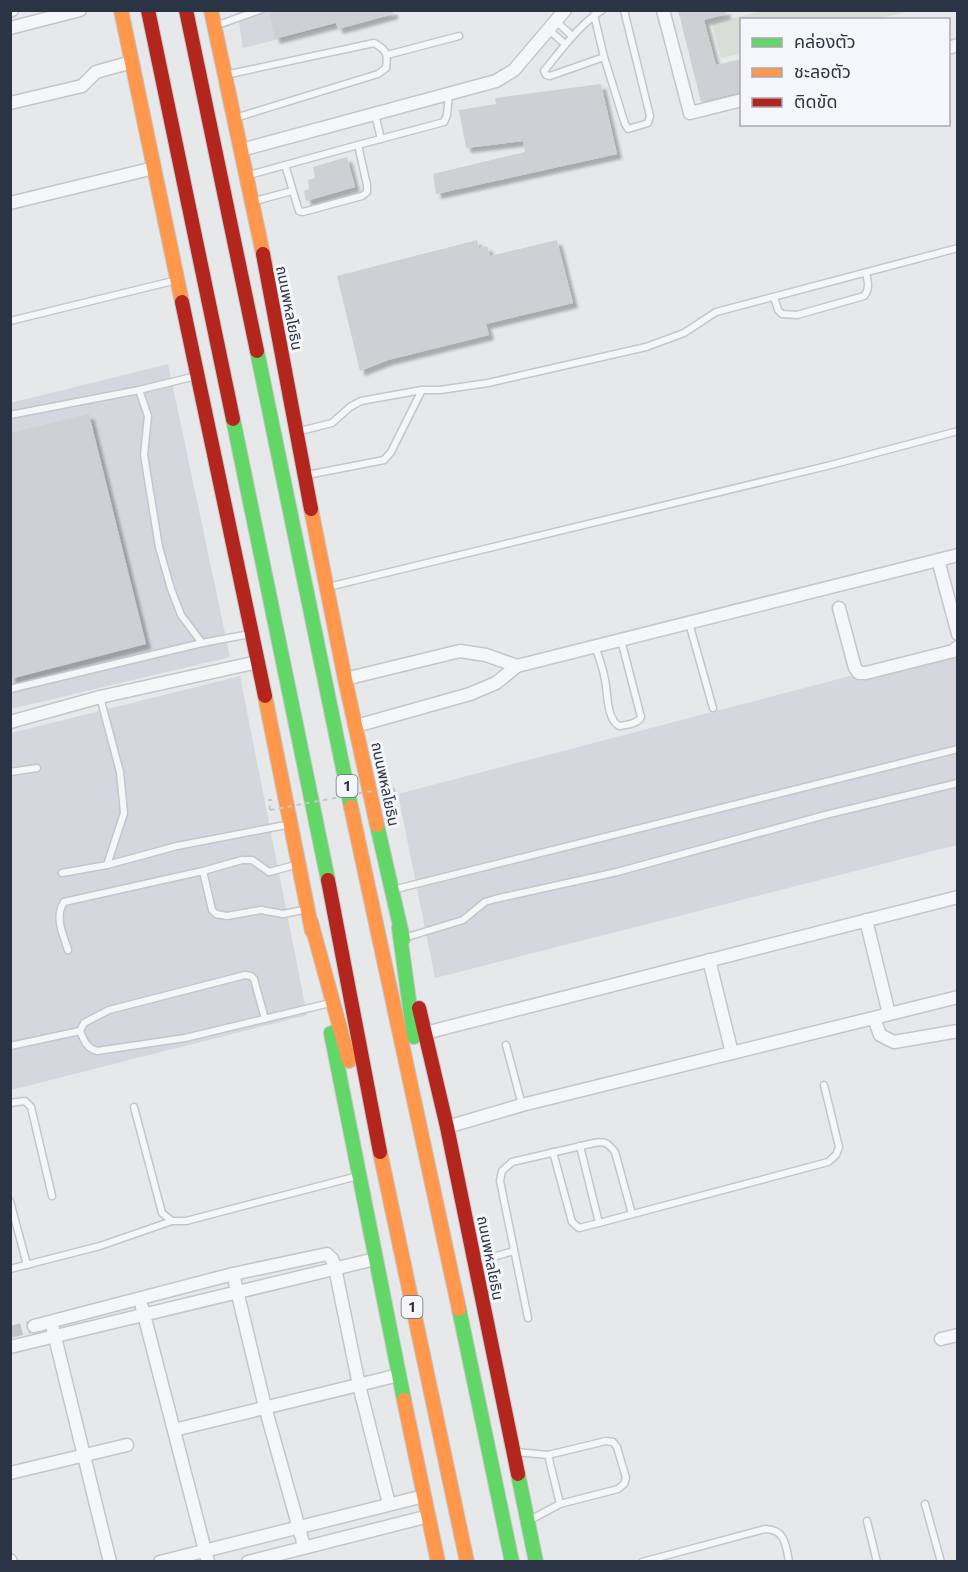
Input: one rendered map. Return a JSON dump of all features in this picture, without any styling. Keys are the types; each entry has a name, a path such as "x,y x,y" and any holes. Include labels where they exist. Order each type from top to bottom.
{"main road":[{"name":"1","path":"121,10 292,824 358,1176 438,1562"},
{"name":"1","path":"148,10 338,927 391,1210 466,1562"},
{"name":"1","path":"186,10 372,909 436,1197 512,1562"},
{"name":"ถนนพหลโยธิน","path":"211,10 252,202 345,679 447,1127 536,1562"},
{"path":"310,915 391,1210"},
{"path":"401,933 436,1197"}],"street":[{"path":"10,28 80,10"},
{"path":"241,150 496,81 514,70 565,10"},
{"path":"663,10 690,113 740,100"},
{"path":"10,104 82,86 96,72 132,62"},
{"path":"10,203 154,168"},
{"path":"356,726 470,694 496,683 517,666 957,555"},
{"path":"938,560 957,634"},
{"path":"839,608 855,668 860,673 952,651 957,647"},
{"path":"345,679 460,651 517,666"},
{"path":"10,722 100,698 258,662"},
{"path":"425,1034 957,897"},
{"path":"866,920 890,1014"},
{"path":"709,960 732,1053"},
{"path":"447,1127 522,1106 957,997"},
{"path":"874,1018 880,1035 894,1042 957,1031"},
{"path":"34,1326 233,1274 327,1254 332,1259 335,1268 359,1385 389,1504"},
{"path":"10,1347 375,1259"},
{"path":"233,1274 265,1407 304,1546"},
{"path":"139,1298 206,1556"},
{"path":"51,1322 110,1562"},
{"path":"941,1339 957,1335"},
{"path":"174,1431 399,1376"},
{"path":"10,1473 127,1445"},
{"path":"160,1562 206,1556 300,1526 424,1496"},
{"path":"248,1562 429,1516"}],"lane":[{"path":"214,26 260,10"},
{"path":"602,10 572,36 544,71 550,76 604,57"},
{"path":"594,15 604,57 625,124 628,129 632,129 648,123 650,116 624,10"},
{"path":"553,26 572,36"},
{"path":"553,26 565,44"},
{"path":"387,55 459,36"},
{"path":"225,75 374,43 384,48 387,55 386,68 378,74 234,118"},
{"path":"246,176 444,122 449,94"},
{"path":"375,114 381,139"},
{"path":"285,165 298,211 303,212 362,196 367,192 367,185 358,145"},
{"path":"252,202 292,191"},
{"path":"296,432 332,423 350,407 361,401 422,390 440,390 488,383 646,347 684,333 716,312 957,248"},
{"path":"774,297 778,310 782,314 797,315 864,296 868,292 869,285 866,273"},
{"path":"10,321 178,280"},
{"path":"10,415 139,390 197,376"},
{"path":"139,390 148,416 144,454 159,547 181,615 202,643"},
{"path":"306,475 384,460 392,452 422,390"},
{"path":"328,588 831,465 957,431"},
{"path":"688,622 713,708"},
{"path":"10,689 251,633"},
{"path":"595,646 606,683 613,722 619,726 637,722 641,717 621,640"},
{"path":"100,698 120,772 124,813 107,865"},
{"path":"392,890 957,749"},
{"path":"10,772 37,768"},
{"path":"401,933 464,920 485,902 495,899 617,872 825,815 957,783"},
{"path":"62,873 107,865 177,846 292,824"},
{"path":"68,950 58,917 60,907 64,902 242,860 252,860 269,872 299,864"},
{"path":"203,871 212,910 216,914 227,916 261,910 310,915"},
{"path":"265,1019 254,979 245,975 109,1010 84,1023 80,1031 90,1049 97,1051 185,1038 265,1019 326,1004"},
{"path":"10,1046 80,1031"},
{"path":"507,1045 522,1106"},
{"path":"553,1152 572,1222 579,1228 828,1162 836,1155 838,1147 824,1085"},
{"path":"10,1102 25,1101 31,1107 52,1196"},
{"path":"134,1107 162,1213 172,1221"},
{"path":"528,1318 500,1181 502,1171 512,1162 580,1146 602,1142 609,1144 615,1152 632,1214"},
{"path":"580,1146 599,1223"},
{"path":"10,1269 100,1246 172,1221 186,1221 358,1176"},
{"path":"10,1201 27,1265"},
{"path":"474,1262 514,1251"},
{"path":"513,1452 548,1455 606,1441 613,1442 617,1447 626,1478 624,1484 618,1489 560,1504 528,1522"},
{"path":"548,1455 560,1504"},
{"path":"925,1504 941,1562"},
{"path":"867,1521 877,1562"},
{"path":"642,1562 765,1529 773,1529 780,1533 785,1541 789,1562"}],"path":[{"path":"270,810 394,787"}],"shaded area":[{"path":"377,10 378,14 243,48 237,11"},
{"path":"762,10 912,11 880,18 740,18 740,53 721,58 712,23"},
{"path":"168,364 230,657 11,709 10,403"},
{"path":"957,648 957,845 435,978 398,794"},
{"path":"240,676 307,1015 11,1090 11,733"}],"building":[{"path":"282,10 393,10 393,14 338,29 336,23 275,39 269,14"},
{"path":"678,10 726,10 726,14 704,20 716,65 740,59 740,92 701,102"},
{"path":"601,84 617,154 436,194 433,174 525,152 523,141 466,148 459,110 496,104 495,98"},
{"path":"347,157 355,187 306,201 304,191 309,189 308,180 315,178 313,167"},
{"path":"477,240 479,248 487,246 490,256 557,240 573,303 486,324 489,335 388,360 360,371 337,276"},
{"path":"89,414 146,644 10,679 10,433"}],"tunnel":[{"path":"10,1332 34,1326"}],"traffic: fast":[{"path":"257,351 351,807"},
{"path":"233,419 328,880"},
{"path":"377,825 403,939"},
{"path":"399,928 414,1037"},
{"path":"331,1033 404,1400"},
{"path":"459,1309 512,1562"},
{"path":"518,1474 536,1562"}],"traffic: slow":[{"path":"121,10 182,302"},
{"path":"211,10 263,254"},
{"path":"311,509 377,825"},
{"path":"265,696 312,931"},
{"path":"351,807 459,1309"},
{"path":"311,922 349,1061"},
{"path":"380,1152 467,1562"},
{"path":"404,1400 438,1562"}],"traffic: jam":[{"path":"148,10 233,419"},
{"path":"186,10 257,351"},
{"path":"263,254 311,509"},
{"path":"182,302 265,696"},
{"path":"328,880 380,1152"},
{"path":"419,1008 447,1127 518,1474"}]}
